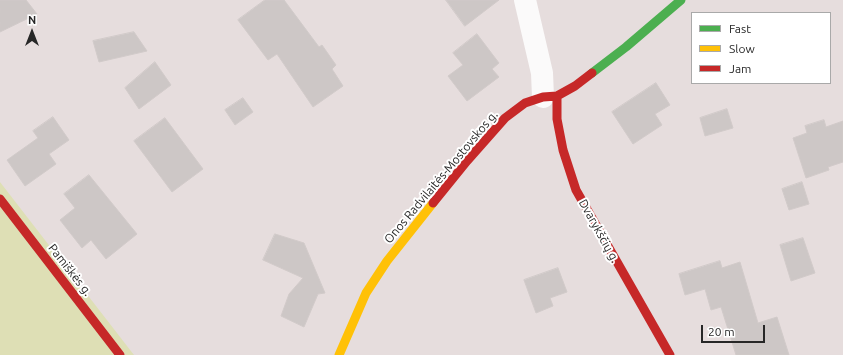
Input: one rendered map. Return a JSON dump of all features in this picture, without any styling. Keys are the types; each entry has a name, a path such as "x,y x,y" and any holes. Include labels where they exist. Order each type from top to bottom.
{"street":[{"name":"Dvarykščių g.","path":"525,0 542,72 558,119 563,150 576,190 670,355"},
{"name":"Onos Radvilaitės-Mostovskos g.","path":"339,355 366,293 387,261 467,162 505,118 525,103 550,96 575,86 626,47 680,0"},
{"name":"Pamiškės g.","path":"0,199 120,355"}],"green space":[{"path":"0,182 134,355 0,355"}],"building":[{"path":"0,0 26,0 37,14 0,32"},
{"path":"265,0 284,0 319,47 322,45 336,65 332,69 343,86 313,107 277,54 268,60 238,20"},
{"path":"446,0 499,0 465,26"},
{"path":"134,32 147,51 99,62 93,41"},
{"path":"477,34 499,63 492,69 499,77 467,101 448,76 463,65 453,53"},
{"path":"155,62 171,85 139,109 125,88"},
{"path":"656,83 670,105 655,114 662,125 633,144 612,112"},
{"path":"243,98 253,112 235,125 225,110"},
{"path":"727,109 733,128 705,136 700,118"},
{"path":"53,117 69,140 49,154 56,164 25,186 7,160 38,138 33,131"},
{"path":"165,118 203,169 172,192 134,141"},
{"path":"824,120 826,127 843,121 843,162 828,167 829,170 806,178 793,138 807,133 805,126"},
{"path":"89,175 137,234 106,259 91,240 82,248 60,220 75,208 64,194"},
{"path":"802,182 809,204 789,210 782,189"},
{"path":"275,234 304,243 325,293 318,294 304,327 281,316 289,294 303,278 263,260"},
{"path":"803,238 815,273 791,281 780,245"},
{"path":"720,261 722,268 740,262 758,323 777,317 789,355 736,355 721,307 711,310 705,289 685,295 679,274"},
{"path":"558,268 567,292 550,298 553,306 536,313 524,280"}],"traffic: fast":[{"path":"592,73 626,47 681,0"}],"traffic: slow":[{"path":"339,355 366,293 387,261 433,203"}],"traffic: jam":[{"path":"433,203 467,161 505,118 525,103 543,97 557,96 575,86 592,73"},
{"path":"557,96 557,119 563,150 576,190 670,355"},
{"path":"0,199 120,355"}]}
